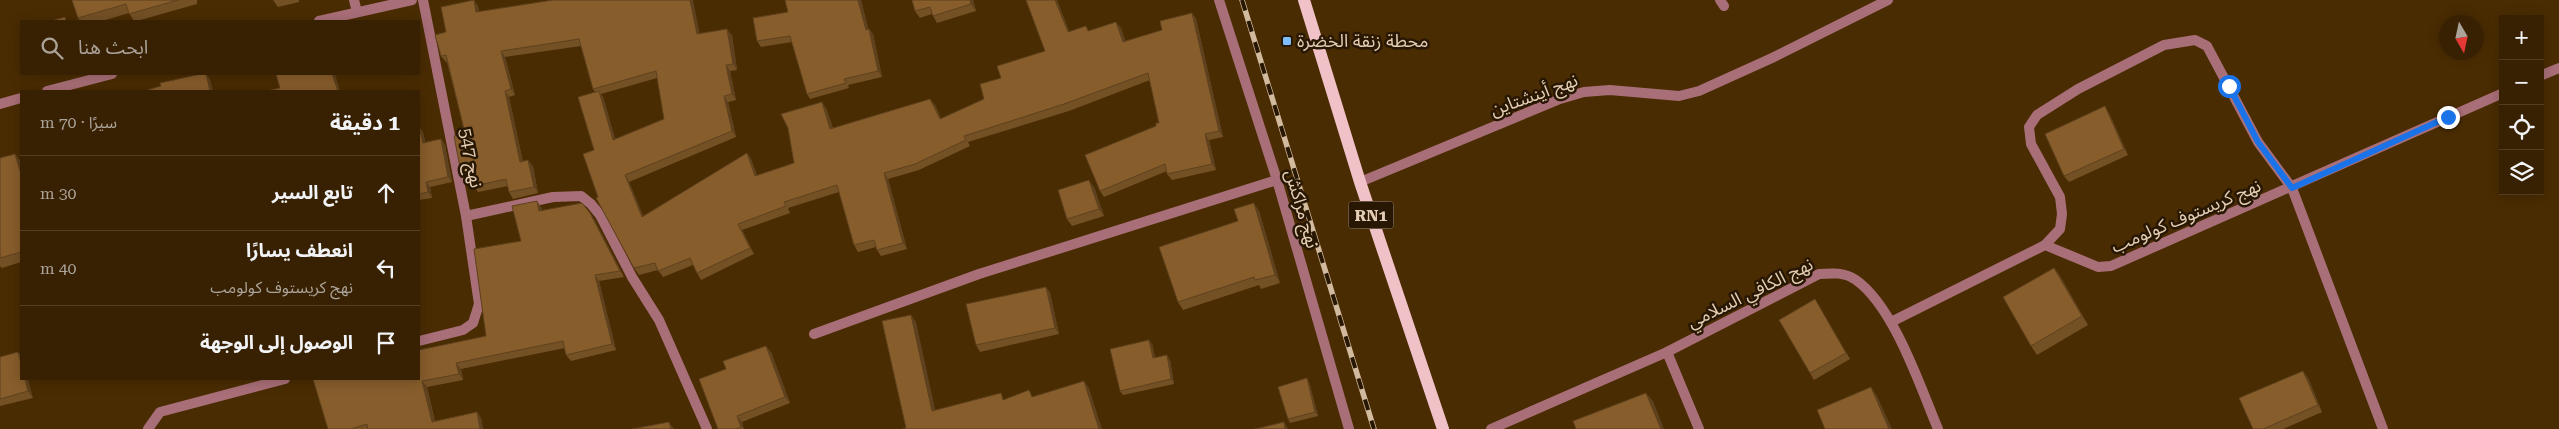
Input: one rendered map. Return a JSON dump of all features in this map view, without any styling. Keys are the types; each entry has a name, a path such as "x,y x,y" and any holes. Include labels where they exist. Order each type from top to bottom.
{"main road":[{"name":"RN1","path":"1304,0 1360,182 1443,429"}],"street":[{"path":"354,0 357,12"},
{"path":"323,20 412,0"},
{"name":"نهج 547","path":"420,341 463,330 473,323 479,304 466,216 423,0"},
{"name":"نهج مراكش","path":"1219,0 1277,180 1348,429"},
{"name":"نهج أينشتاين","path":"1360,182 1576,94 1610,90 1678,96 1699,91 1772,58 1888,0"},
{"path":"1891,322 2045,245 2060,229 2062,214 2060,197 2031,144 2028,127 2037,115 2078,89 2164,45 2195,40 2207,46 2258,142 2292,188 2383,429"},
{"path":"2544,74 2559,68"},
{"path":"51,90 108,75"},
{"name":"نهج كريستوف كولومب","path":"2045,245 2098,267 2111,266 2292,188 2499,95"},
{"path":"0,104 20,98"},
{"path":"814,334 980,274 1277,180"},
{"path":"466,216 553,197 581,196 591,204 600,215 632,277 659,320 706,429"},
{"name":"نهج الكافي السلامي","path":"1491,429 1667,352 1819,274 1837,273 1855,278 1870,293 1891,322 1938,429"},
{"path":"1667,352 1699,429"},
{"path":"148,429 160,412 281,380"}],"building":[{"path":"72,0 178,0 129,14 126,4 78,18"},
{"path":"474,0 476,12 553,0 690,0 697,34 727,29 733,64 726,65 732,94 724,96 732,131 625,175 642,217 747,153 755,176 794,163 788,128 781,114 822,102 830,129 930,99 940,119 984,99 980,84 1001,78 997,66 1045,51 1026,0 1055,0 1068,32 1086,26 1088,31 1116,22 1123,42 1162,30 1160,21 1192,13 1219,131 1205,134 1212,164 1167,174 1165,164 1100,191 1085,155 1156,126 1156,123 1159,123 1148,73 1064,104 964,136 966,140 915,164 884,173 903,243 877,250 874,240 854,245 837,185 784,202 786,206 738,224 750,248 697,273 690,258 658,271 655,263 634,268 596,198 598,197 583,154 594,150 578,97 599,91 613,140 664,119 656,71 593,89 579,39 501,51 511,89 505,91 520,162 528,160 534,187 509,192 506,179 474,186 471,171 461,173 454,136 465,133 446,55 441,56 435,35 446,32 441,7"},
{"path":"785,0 858,0 866,30 869,29 878,71 844,79 846,83 807,94 790,36 757,41 753,18 788,12"},
{"path":"912,0 970,0 971,4 933,16 930,7 915,11"},
{"path":"65,17 66,20 54,20"},
{"path":"196,75 206,75 210,90 147,90 161,86 160,83"},
{"path":"276,75 332,75 338,90 271,90 280,88"},
{"path":"2105,106 2124,149 2064,176 2045,134"},
{"path":"420,130 423,143 441,139 448,177 426,182 428,192 420,194"},
{"path":"15,154 20,171 20,252 0,258 0,158"},
{"path":"1089,180 1099,209 1067,219 1058,190"},
{"path":"537,201 539,211 582,203 590,213 620,271 595,275 612,344 566,355 563,341 456,363 459,374 422,381 432,422 477,412 480,429 368,429 367,424 351,429 328,429 313,380 420,380 420,350 486,336 474,249 521,241 512,206"},
{"path":"1254,203 1275,275 1255,280 1254,277 1178,302 1159,247 1238,221 1234,209"},
{"path":"2054,268 2082,316 2031,346 2003,297"},
{"path":"1046,287 1055,328 976,345 966,304"},
{"path":"1815,299 1846,353 1810,373 1779,320"},
{"path":"911,315 932,411 1001,393 1003,400 1029,390 1032,397 1084,381 1099,429 903,429 906,428 882,321"},
{"path":"1149,340 1153,358 1167,355 1171,379 1120,391 1110,349"},
{"path":"766,346 785,397 737,416 741,427 736,429 718,429 699,379 726,369 723,361"},
{"path":"18,352 20,380 25,380 28,391 0,399 0,357"},
{"path":"2303,371 2318,405 2263,429 2253,429 2239,398"},
{"path":"1307,378 1315,412 1288,419 1278,387"},
{"path":"1871,387 1889,429 1825,429 1817,410"},
{"path":"1646,393 1661,429 1576,429 1573,421"},
{"path":"669,422 671,429 632,429"},
{"path":"1284,422 1285,429 1255,429"}],"railway":[{"path":"1242,0 1374,429"}],"place":[{"name":"محطة زنقة الخضرة","path":"1287,41"}],"route":[{"path":"2229,86 2258,142 2292,188 2448,117"}]}
